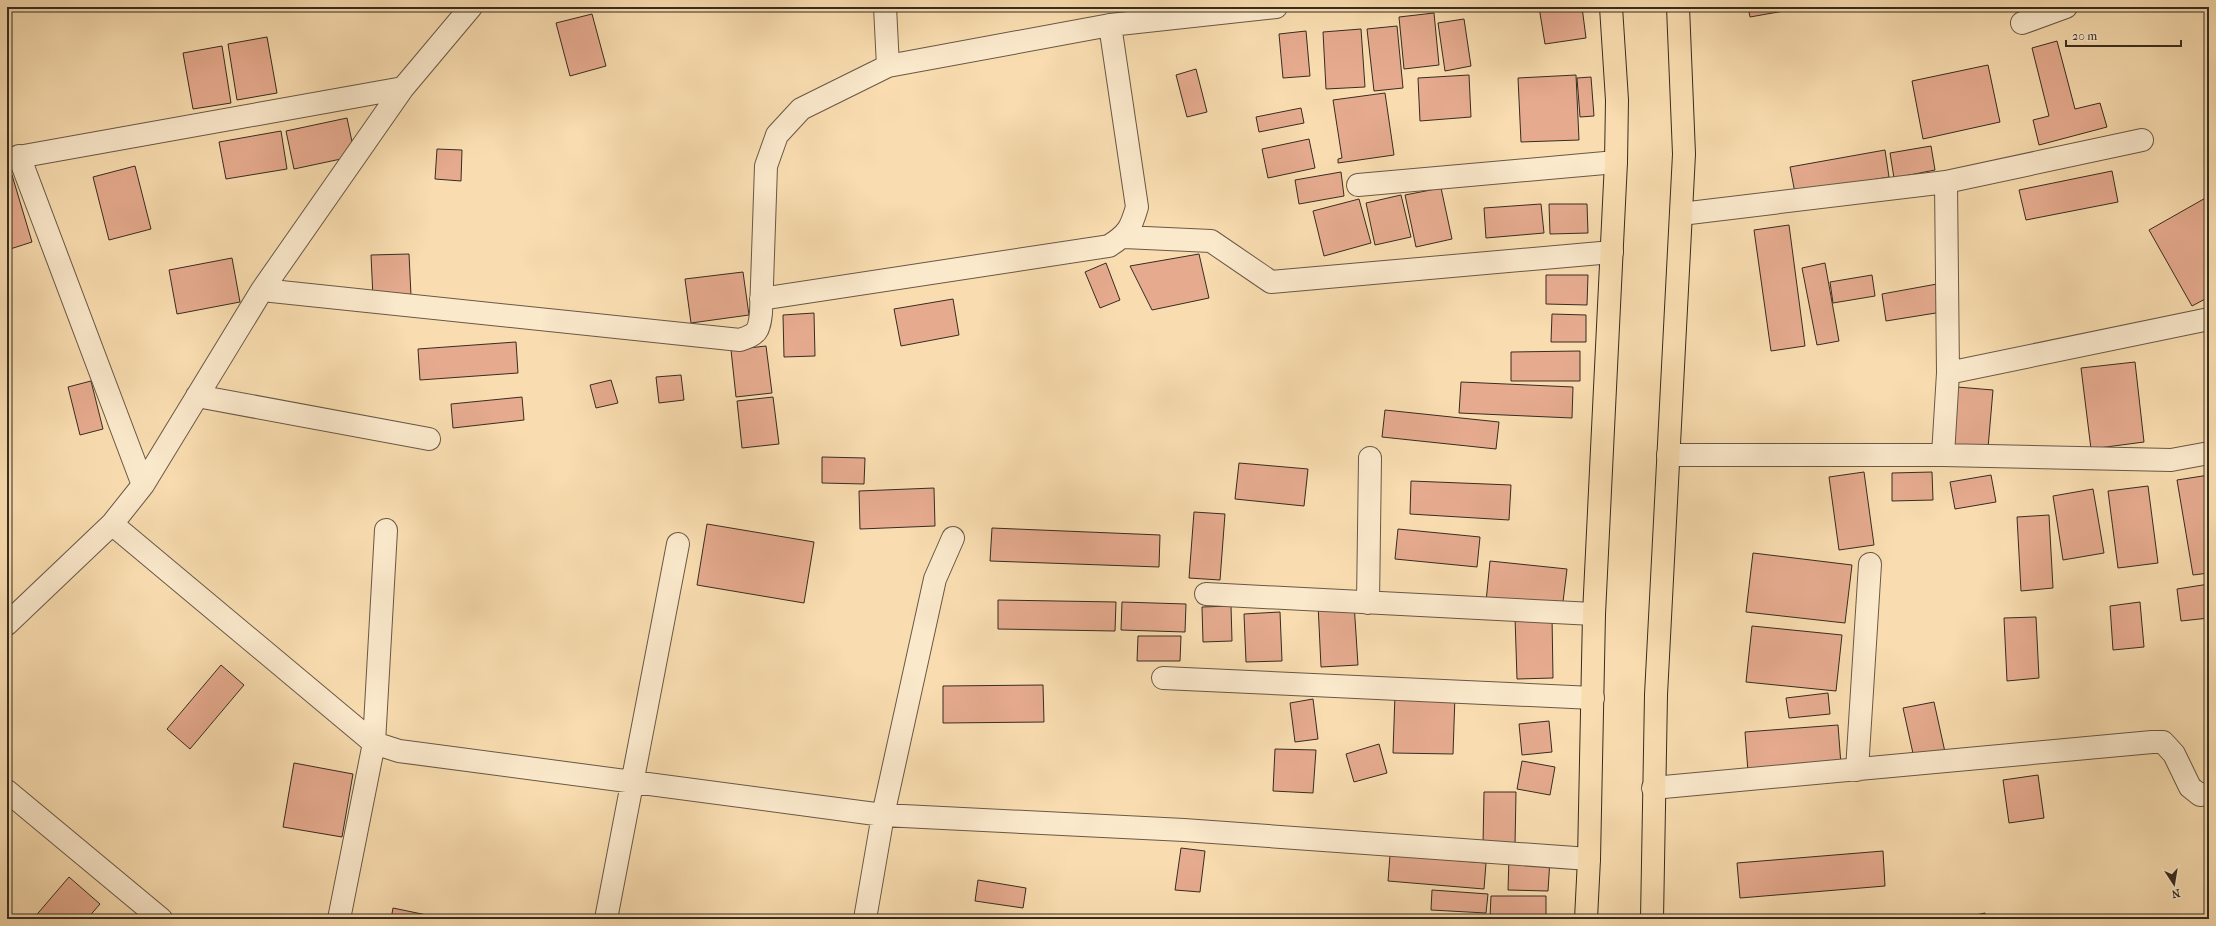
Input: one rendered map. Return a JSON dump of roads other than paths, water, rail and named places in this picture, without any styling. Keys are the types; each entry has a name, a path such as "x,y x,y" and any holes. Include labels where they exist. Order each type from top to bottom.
{"highway":[{"path":"1586,919 1589,859 1594,614 1616,162 1617,100 1611,7"},
{"path":"1652,919 1653,788 1668,455 1684,154 1678,7"}],"street":[{"path":"7,624 112,524 143,485 262,290 403,88 471,7"},
{"path":"885,7 888,66"},
{"path":"262,290 740,340 752,336 760,328 766,166 777,135 801,109 888,66 1110,25 1276,7"},
{"path":"2022,23 2066,7"},
{"path":"762,299 1110,246 1124,237 1132,225 1137,207 1110,25"},
{"path":"143,485 13,158 403,88"},
{"path":"1681,214 1946,182 2142,140"},
{"path":"1358,185 1616,162"},
{"path":"1943,455 1948,373 1946,182"},
{"path":"1124,237 1211,241 1271,282 1612,252"},
{"path":"1948,373 2209,319"},
{"path":"197,396 429,439"},
{"path":"1668,455 1943,455 2171,460 2209,453"},
{"path":"1368,603 1370,458"},
{"path":"112,524 374,743 399,751 883,815 1184,830 1589,859"},
{"path":"339,919 374,743 386,530"},
{"path":"864,919 883,815 935,579 953,538"},
{"path":"606,919 678,544"},
{"path":"1857,770 1870,564"},
{"path":"1206,594 1594,614"},
{"path":"1163,678 1593,698"},
{"path":"1653,788 2163,742 2174,754 2190,787 2200,795 2209,794"},
{"path":"7,791 161,919"}]}
